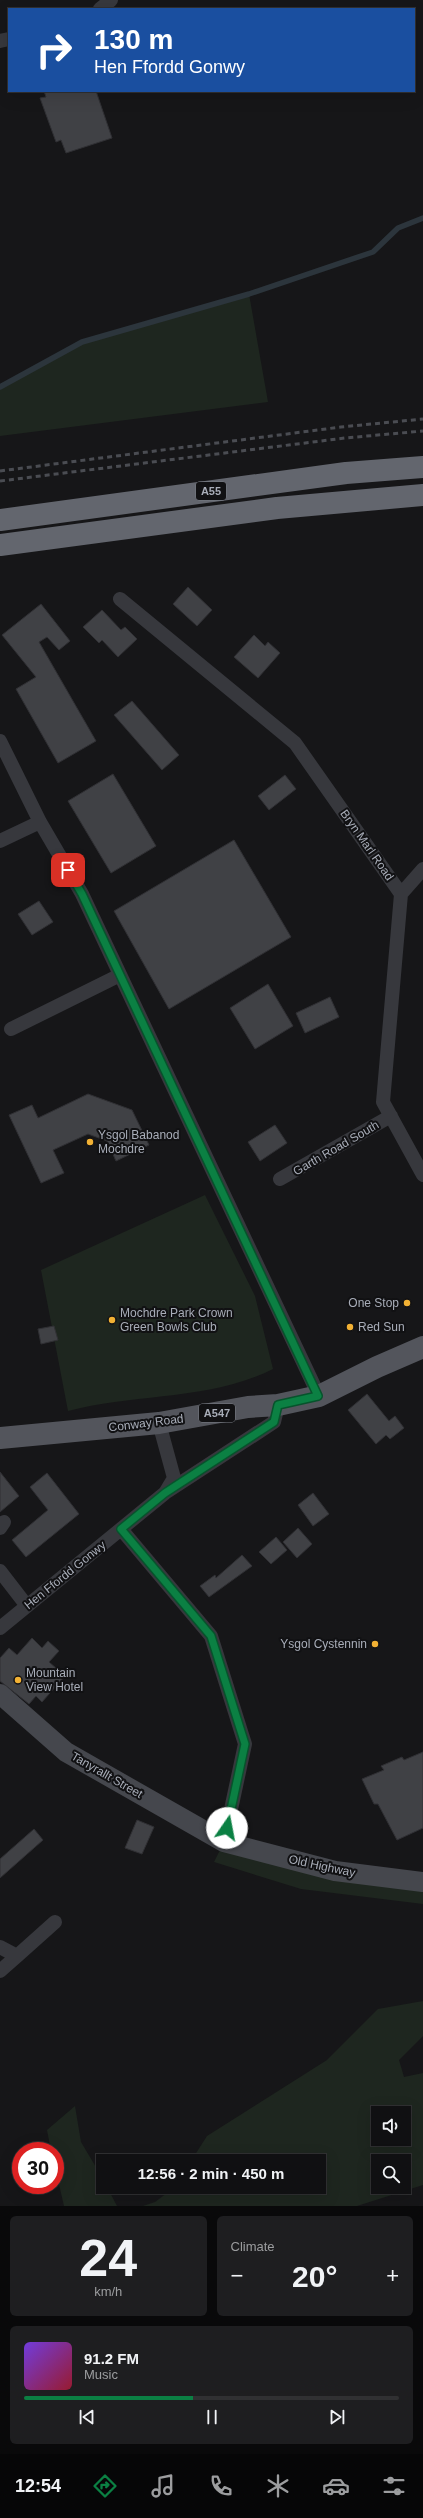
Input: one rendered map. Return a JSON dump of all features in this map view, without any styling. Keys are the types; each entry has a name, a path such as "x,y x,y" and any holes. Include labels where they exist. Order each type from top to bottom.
{"highway":[{"name":"A55","path":"0,520 346,473 423,467"},
{"name":"A55","path":"0,545 277,508 423,495"}],"main road":[{"name":"Conway Road","path":"0,1438 159,1423 248,1407 278,1405 318,1396 377,1367 423,1347"}],"street":[{"path":"101,8 111,0"},
{"name":"Bryn Marl Road","path":"120,599 295,743 401,894"},
{"path":"0,741 40,822 82,894 318,1396"},
{"path":"0,841 40,822"},
{"path":"421,1168 383,1102 401,894 423,869"},
{"path":"10,1028 120,975"},
{"name":"Garth Road South","path":"280,1179 391,1116"},
{"name":"Hen Ffordd Gonwy","path":"0,1628 165,1493 274,1422 278,1405"},
{"path":"159,1423 174,1478 165,1493"},
{"path":"121,1529 211,1636 245,1744 224,1842"},
{"path":"0,1571 27,1606"},
{"name":"Tanyrallt Street","path":"0,1694 66,1752 224,1842"},
{"name":"Old Highway","path":"224,1842 335,1871 423,1882"},
{"path":"0,1971 55,1922"},
{"path":"0,1947 18,1956"}],"shaded area":[{"path":"249,294 268,402 0,436 0,387 82,342"},
{"path":"205,1195 255,1296 273,1369 249,1379 223,1387 198,1392 93,1405 68,1411 41,1270"},
{"path":"221,1848 423,1888 423,1904 301,1889 214,1862"},
{"path":"423,2001 423,2036 399,2060 404,2077 423,2073 423,2185 411,2189 411,2154 371,2154 371,2194 395,2194 357,2206 143,2206 155,2202 166,2194 326,2194 326,2154 195,2154 207,2136 327,2060 378,2009"},
{"path":"75,2106 81,2142 96,2167 96,2194 111,2194 117,2206 64,2206 61,2194 64,2194 64,2142 49,2142 47,2130"}],"building":[{"path":"44,92 96,92 112,138 66,153 61,140 56,142 40,98 46,97"},
{"path":"188,587 212,610 197,626 173,604"},
{"path":"41,604 70,641 59,650 47,637 39,642 96,741 58,763 16,689 36,677 2,635"},
{"path":"102,610 121,630 125,627 137,639 118,657 102,640 99,643 83,627"},
{"path":"254,635 265,646 268,642 280,653 258,678 234,657"},
{"path":"132,701 179,755 162,770 114,715"},
{"path":"113,774 156,846 111,873 68,801"},
{"path":"285,775 296,789 269,810 258,796"},
{"path":"234,840 291,937 169,1009 114,911"},
{"path":"39,901 53,922 32,935 18,914"},
{"path":"268,984 293,1026 255,1049 230,1008"},
{"path":"330,997 339,1017 305,1033 296,1013"},
{"path":"88,1094 132,1110 149,1145 116,1161 107,1141 88,1134 53,1150 64,1173 41,1183 9,1115 32,1105 38,1118"},
{"path":"275,1125 287,1143 260,1161 248,1142"},
{"path":"54,1326 58,1340 41,1344 38,1329"},
{"path":"367,1394 389,1421 395,1416 404,1428 390,1439 386,1435 376,1444 348,1410"},
{"path":"0,1472 19,1496 0,1512"},
{"path":"47,1473 79,1514 26,1557 12,1540 48,1510 30,1487"},
{"path":"313,1493 329,1514 313,1526 298,1505"},
{"path":"298,1528 312,1544 297,1558 283,1542"},
{"path":"276,1537 287,1550 271,1564 259,1552"},
{"path":"242,1555 252,1566 209,1597 200,1586 215,1575 216,1578"},
{"path":"32,1638 42,1648 48,1641 59,1651 49,1662 65,1676 42,1702 36,1696 29,1704 0,1681 0,1658 9,1648 17,1655"},
{"path":"423,1752 423,1828 397,1840 378,1804 374,1804 362,1779 384,1770 381,1766 402,1757 404,1760"},
{"path":"137,1820 154,1827 142,1854 125,1848"},
{"path":"34,1829 43,1840 0,1878 0,1859"}],"waterway":[{"path":"0,387 82,342 249,294 373,252 398,228 423,218"}],"railway":[{"path":"0,471 341,427 423,419"},
{"path":"0,481 345,438 423,431"}],"place":[{"name":"Ysgol Babanod Mochdre","path":"90,1142"},
{"name":"One Stop","path":"407,1303"},
{"name":"Mochdre Park Crown Green Bowls Club","path":"112,1320"},
{"name":"Red Sun","path":"350,1327"},
{"name":"Ysgol Cystennin","path":"375,1644"},
{"name":"Mountain View Hotel","path":"18,1680"}],"route":[{"path":"68,870 82,894 318,1396 278,1405 274,1422 165,1493 121,1529 211,1636 245,1744 227,1828"}]}
